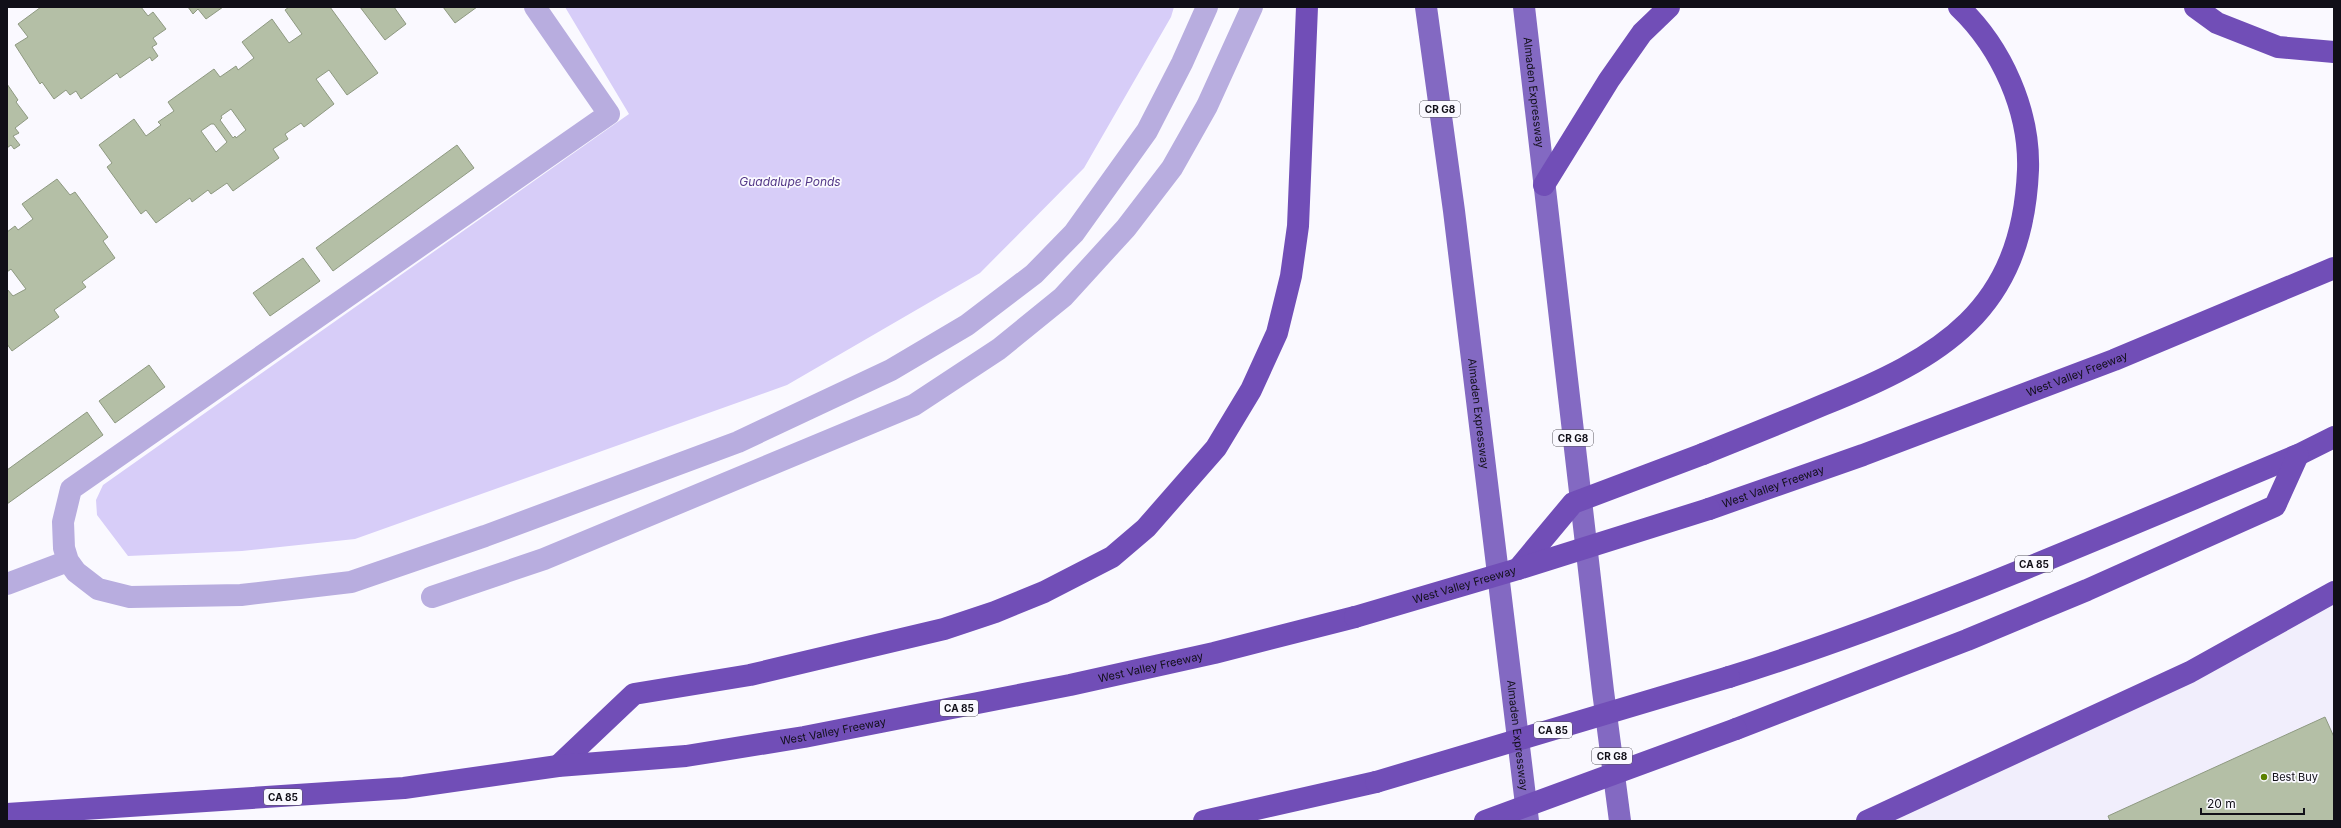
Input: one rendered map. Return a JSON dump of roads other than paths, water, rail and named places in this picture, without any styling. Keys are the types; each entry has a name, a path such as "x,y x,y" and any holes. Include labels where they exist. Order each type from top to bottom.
{"highway":[{"path":"558,766 634,694 750,675 944,629 995,612 1051,588 1112,557 1146,528 1216,448 1251,390 1277,333 1291,276 1298,226 1307,7"},
{"path":"1544,185 1609,80 1642,33 1669,7"},
{"path":"1518,569 1572,503 1702,454 1877,384 1917,363 1956,335 1978,313 2000,282 2013,253 2022,219 2027,191 2028,156 2024,120 2012,87 1995,51 1974,21 1959,7"},
{"path":"2195,7 2217,23 2278,47 2334,52"},
{"name":"West Valley Freeway","path":"558,766 686,756 819,735 1070,685 1214,653 1355,617 1518,569 1709,508 1863,455 2114,360 2334,268"},
{"name":"CA 85","path":"1204,821 1376,782 1802,654 1899,618 2298,455 2334,437"},
{"path":"1485,821 1736,729 1966,640 2087,590 2275,506 2298,455"},
{"path":"1867,821 2190,672 2334,592"},
{"name":"CA 85","path":"7,814 404,788 558,766"}],"main road":[{"name":"Almaden Expressway","path":"1426,7 1454,211 1528,821"},
{"name":"Almaden Expressway","path":"1524,7 1620,821"}],"lane":[{"path":"535,7 609,114 71,489 63,522 64,548 68,561 76,572 98,589 130,597 241,595 351,582 485,536 738,442 891,370 967,325 1034,274 1074,233 1148,131 1182,63 1207,7"},
{"path":"432,597 544,559 914,405 999,349 1063,297 1126,228 1172,168 1207,106 1252,7"},
{"path":"7,584 68,561"}],"water":[{"name":"Guadalupe Ponds","path":"565,7 1174,7 1171,17 1084,168 980,273 787,385 355,539 242,551 128,556 97,515 96,500 103,485 629,114"}],"place":[{"name":"Best Buy","path":"2264,777"}]}
